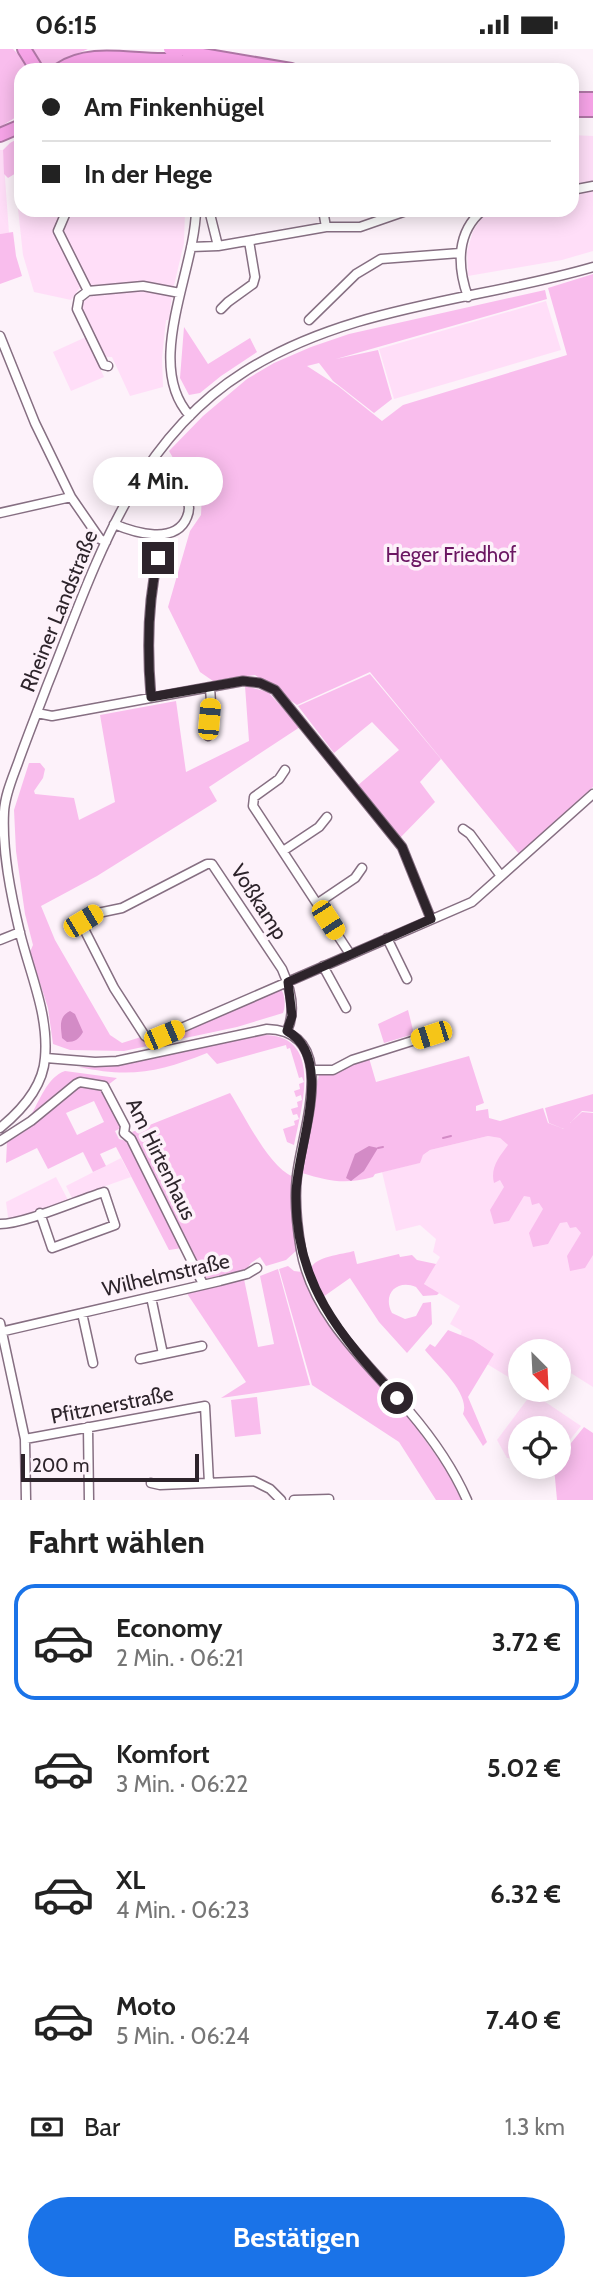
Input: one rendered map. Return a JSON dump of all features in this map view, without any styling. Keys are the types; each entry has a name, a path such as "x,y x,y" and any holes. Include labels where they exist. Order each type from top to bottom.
{"highway":[{"path":"118,49 229,63"},
{"path":"68,63 74,58 92,53 147,60 175,57 199,63"}],"street":[{"path":"64,217 58,232 88,291"},
{"path":"190,416 179,403 171,376 180,293 195,217"},
{"path":"211,217 218,246"},
{"path":"324,217 326,227"},
{"path":"191,247 218,246 326,227 360,227 389,217"},
{"path":"468,296 463,282 460,253 469,225 476,217"},
{"path":"222,309 253,283 255,277 248,241"},
{"path":"309,320 369,264 394,256 460,253"},
{"name":"Rheiner Landstraße","path":"0,1128 32,1094 46,1058 41,1007 20,932 6,854 2,802 106,542 146,468 190,416 220,389 244,372 292,347 361,321 593,267"},
{"path":"108,366 104,365 77,309 79,298 88,291 144,286 180,293"},
{"path":"0,336 35,423 71,497 100,539 106,542"},
{"path":"114,524 161,534 175,531 187,519 189,503 183,492 146,468"},
{"path":"0,513 71,497"},
{"path":"151,697 148,628 158,558"},
{"path":"37,713 52,716 243,681 260,683 275,690 402,847 431,919"},
{"path":"208,736 210,687"},
{"path":"285,770 279,779 254,797 253,806 350,954"},
{"path":"287,1031 292,1016 288,982 472,902 593,794"},
{"path":"283,851 318,827 327,817"},
{"path":"463,829 470,834 501,876"},
{"name":"Voßkamp","path":"207,864 215,866 288,982 156,1039 147,1038 114,988 83,927 83,921 98,913 122,908 207,864"},
{"path":"318,903 355,878 362,868"},
{"path":"0,940 20,932"},
{"path":"387,938 407,979"},
{"path":"323,966 346,1008"},
{"path":"46,1058 117,1061 268,1029 287,1031 295,1035 305,1048 312,1070 313,1087 297,1175 296,1195 301,1251 306,1269 330,1318 422,1428 451,1469 467,1500"},
{"path":"312,1070 333,1070 431,1035"},
{"name":"Am Hirtenhaus","path":"0,1140 32,1121 80,1082 104,1086 125,1126 124,1133 131,1139 203,1285"},
{"path":"0,1224 9,1224 40,1213 104,1192 116,1225 52,1248 40,1213"},
{"name":"Wilhelmstraße","path":"0,1332 203,1285 247,1274 257,1268"},
{"path":"151,1297 163,1354"},
{"name":"Wilhelmstraße","path":"82,1313 93,1363"},
{"path":"0,1322 25,1439 26,1500"},
{"path":"139,1359 202,1346"},
{"name":"Pfitznerstraße","path":"25,1439 205,1406 209,1483"},
{"path":"88,1427 89,1500"},
{"path":"151,1483 160,1485 254,1481 270,1489 281,1500"},
{"path":"294,1500 329,1499"}],"shaded area":[{"path":"579,135 593,136 593,251 562,260 468,276 467,252 473,231 482,217 579,217"},
{"path":"0,150 3,150 9,233 0,234"},
{"path":"19,217 185,217 184,243 169,320 166,320 162,358 163,387 130,396 112,357 104,357 81,309 81,303 92,296 108,295 107,284 81,286 71,300 34,292 23,255"},
{"path":"546,301 561,350 394,399 379,349"},
{"path":"86,337 104,377 71,391 53,352"},
{"path":"70,1011 75,1014 83,1032 76,1040 67,1042 62,1038 61,1023"},
{"path":"488,1136 500,1138 593,1218 593,1387 571,1373 571,1339 508,1339 508,1377 487,1364 494,1354 473,1340 460,1336 462,1331 450,1324 460,1306 424,1284 440,1257 433,1252 436,1239 420,1225 396,1231 382,1172 419,1163 423,1155 430,1150"},
{"path":"369,1146 378,1148 364,1171 351,1181 346,1178 355,1154"},
{"path":"121,1158 131,1177 72,1198 66,1186"},
{"path":"56,1177 68,1200 14,1219 8,1217 6,1202"},
{"path":"525,1402 545,1402 566,1416 515,1416"},
{"path":"571,1419 581,1426 571,1439"},
{"path":"508,1425 508,1458 507,1458 497,1440"}],"green space":[{"path":"0,49 13,49 26,63 14,63 14,118 0,127"},
{"path":"31,49 88,49 62,63 38,63"},
{"path":"14,141 14,174 8,178 4,174 3,150"},
{"path":"13,232 22,276 0,284 0,234"},
{"name":"Heger Friedhof","path":"593,274 593,787 519,854 370,672 297,705 255,675 213,681 200,672 168,607 190,531 201,515 202,494 189,485 169,451 203,416 247,379 274,363 349,334 545,290 547,299 336,359 378,350 392,399 374,413 333,381 319,363 307,366 338,386 382,421 403,405 567,355 548,288"},
{"path":"184,327 208,364 250,338 257,352 200,393 189,395 180,378"},
{"path":"370,674 441,759 420,782 435,802 399,839 357,786 399,750 372,722 334,753 298,706"},
{"path":"245,686 268,692 300,727 209,787 217,801 97,876 41,906 55,940 110,1035 122,1043 141,1037 146,1043 153,1044 280,988 284,1000 283,1013 237,1027 124,1051 70,1050 53,1044 48,1008 30,952 33,945 25,914 16,851 14,810 29,763 40,763 45,769 35,794 74,798 79,820 115,802 100,715 176,701 186,772 249,741"},
{"path":"408,1010 414,1034 384,1043 378,1024"},
{"path":"266,1035 284,1039 296,1048 302,1061 304,1082 302,1077 299,1078 290,1048 287,1049 286,1045 217,1064 207,1053 174,1065 144,1071 114,1072 79,1067 118,1065"},
{"path":"469,1056 484,1103 476,1106 476,1111 488,1109 489,1118 500,1121 543,1108 548,1123 564,1129 549,1123 545,1108 593,1094 593,1112 582,1111 570,1123 582,1112 593,1113 593,1255 585,1268 570,1271 567,1256 581,1233 576,1227 570,1228 567,1222 560,1223 548,1244 533,1247 529,1233 543,1209 539,1203 532,1205 530,1197 524,1196 509,1221 494,1224 490,1210 504,1187 500,1180 494,1183 493,1172 508,1145 500,1138 488,1136 430,1150 423,1155 420,1163 353,1181 329,1180 300,1171 319,1074 335,1073 369,1058 376,1082"},
{"path":"65,1071 117,1078 108,1085 75,1079 30,1117 48,1084"},
{"path":"304,1082 304,1095 294,1145 287,1142 283,1129 295,1125 294,1121 299,1119 297,1114 293,1115 291,1109 298,1107 297,1102 302,1100 301,1095 296,1097 294,1091 300,1089 299,1084"},
{"path":"81,1084 102,1087 121,1128 115,1131 119,1139 130,1142 182,1248 169,1250 116,1147 100,1154 106,1166 93,1172 83,1152 48,1169 37,1148 6,1163 7,1142 25,1131","holes":["94,1101 104,1122 77,1135 66,1113"]},
{"path":"230,1093 266,1152 293,1177 292,1216 297,1250 286,1260 266,1266 260,1257 246,1270 204,1279 132,1132"},
{"path":"354,1251 357,1264 399,1254 400,1257 412,1255 417,1260 436,1264 424,1284 439,1293 437,1295 423,1296 416,1287 409,1285 397,1287 390,1294 389,1306 392,1313 405,1319 416,1316 423,1303 431,1302 432,1324 407,1353 379,1322 350,1278 323,1297 314,1281 311,1271 316,1262"},
{"path":"288,1266 294,1271 302,1272 322,1316 416,1427 445,1468 462,1500 436,1500 399,1442 312,1385 279,1269"},
{"path":"278,1269 310,1385 221,1398 246,1382 186,1292 244,1279 258,1347 274,1344 260,1276"},
{"path":"448,1330 473,1340 494,1354 468,1397 487,1442 483,1446 463,1414 464,1406 458,1389 425,1350 430,1344 435,1347"},
{"path":"257,1397 261,1434 235,1437 231,1400"},
{"path":"584,1427 593,1433 593,1500 557,1500 555,1479 571,1479 571,1443"}],"waterway":[{"path":"443,1138 451,1136"},
{"path":"378,1148 383,1147"}],"route":[{"path":"158,558 148,628 151,697 243,681 260,683 275,690 402,847 431,919 288,982 292,1016 287,1031 300,1040 309,1056 313,1087 297,1175 297,1215 303,1262 330,1318 397,1398"}]}
